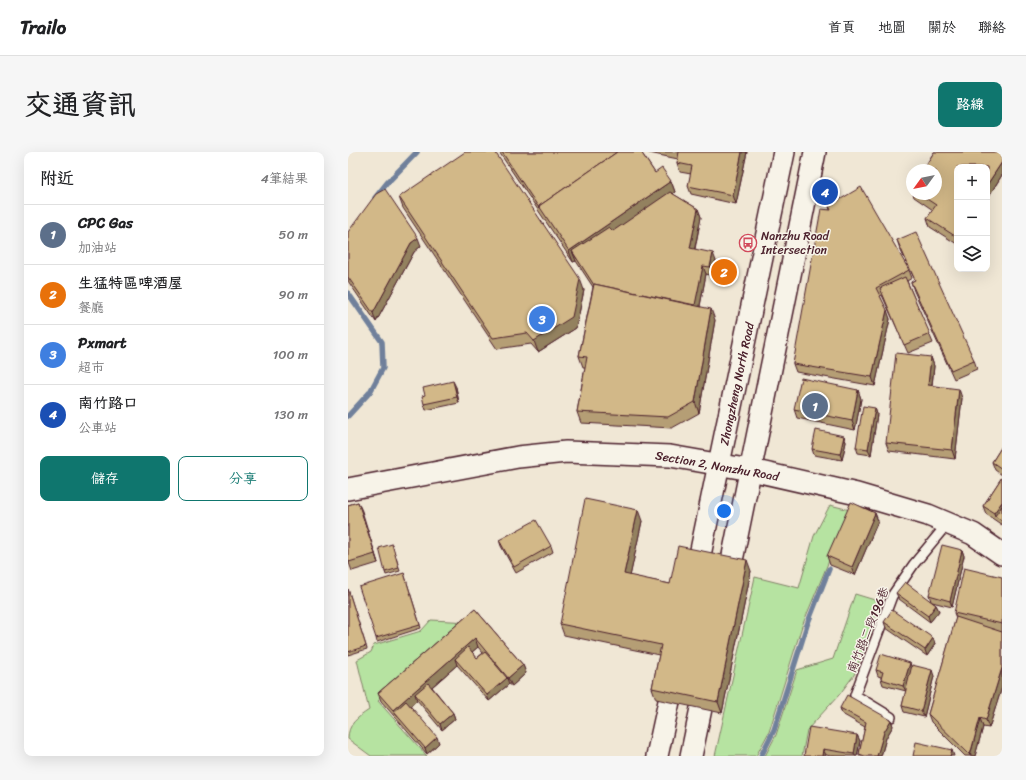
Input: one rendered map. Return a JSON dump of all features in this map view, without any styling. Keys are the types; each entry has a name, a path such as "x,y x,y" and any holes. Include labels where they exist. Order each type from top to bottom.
{"street":[{"name":"Zhongzheng North Road","path":"692,595 784,152"},
{"path":"723,601 815,152"},
{"name":"Section 2, Nanzhu Road","path":"348,489 518,457 566,452 670,456 751,470 857,494 928,515 948,523 973,534 1002,554"},
{"path":"657,756 679,656"},
{"path":"691,756 710,663"}],"lane":[{"name":"南竹路二段196巷","path":"891,717 855,695 892,596 914,564 948,523"}],"green space":[{"path":"830,505 850,510 802,626 769,732 756,756 715,756 755,577 799,588 814,536"},
{"path":"855,594 878,601 872,629 854,675 839,695 807,730 802,756 765,756 776,735 797,670 833,659"},
{"path":"431,620 471,622 378,701 427,756 371,756 348,739 351,725 369,710 357,660 371,652 374,645 421,631"}],"building":[{"path":"465,152 495,152 580,279 572,317 534,341 527,333 493,338 399,197"},
{"path":"502,152 617,152 539,206 539,208"},
{"path":"617,152 641,152 655,173 662,168 671,181 569,251 539,206"},
{"path":"679,152 742,152 733,195 688,186 692,166 677,163"},
{"path":"934,152 1002,152 1002,162 990,180 990,164 954,164 954,235 927,218 936,205 928,200 942,200 942,164 927,164"},
{"path":"861,187 909,270 876,288 887,310 872,377 793,364 821,209 831,210 829,206"},
{"path":"385,189 418,238 411,243 373,313 348,277 348,232 376,194"},
{"path":"670,192 698,209 690,248 713,253 710,267 703,266 695,305 594,285 572,251 609,227 613,231"},
{"path":"916,232 974,360 951,370 911,282 915,280 897,240"},
{"path":"905,277 930,334 904,345 880,288"},
{"path":"594,284 711,309 695,402 668,417 577,412 587,357 579,356"},
{"path":"896,353 931,357 928,385 959,389 952,450 886,443"},
{"path":"801,378 858,390 852,421 794,409"},
{"path":"453,381 457,397 424,404 422,396 425,395 423,388"},
{"path":"863,406 875,408 868,449 856,447"},
{"path":"816,430 844,436 840,454 812,449"},
{"path":"1002,446 1002,469 992,462"},
{"path":"1002,477 1002,502 994,513 983,506"},
{"path":"585,499 638,510 624,574 670,584 678,546 747,560 718,702 652,688 661,645 560,624"},
{"path":"358,502 375,554 349,562 348,505"},
{"path":"851,502 875,513 852,567 827,556"},
{"path":"1002,506 1002,521 995,516"},
{"path":"536,520 551,546 514,567 499,540"},
{"path":"392,544 399,568 385,572 379,548"},
{"path":"942,545 962,550 950,601 929,595"},
{"path":"964,568 1002,577 1002,624 954,613"},
{"path":"404,573 420,625 376,638 359,587"},
{"path":"905,582 936,605 928,616 896,593"},
{"path":"348,589 366,646 348,652"},
{"path":"475,609 523,665 508,678 475,638 393,710 378,693"},
{"path":"892,610 933,638 925,650 884,622"},
{"path":"956,617 1002,632 1002,668 986,720 980,718 970,755 928,714"},
{"path":"468,647 477,658 485,652 507,678 487,695 455,659"},
{"path":"881,654 910,663 903,686 881,679 883,672 876,670"},
{"path":"912,665 932,670 921,711 902,706"},
{"path":"428,683 453,713 440,724 415,694"},
{"path":"847,695 891,720 884,732 877,756 865,756 859,754 866,722 840,708"},
{"path":"406,701 437,737 425,748 394,712"},
{"path":"809,727 857,735 854,754 823,749 822,756 804,756"},
{"path":"916,742 952,750 950,756 913,756"}],"waterway":[{"path":"375,198 387,183 417,152"},
{"path":"348,293 382,342 383,368 370,392 348,416"},
{"path":"761,756 774,730 807,625 829,569"}],"place":[{"name":"南竹路口","path":"825,192"},
{"name":"Nanzhu Road Intersection","path":"748,243"},
{"name":"生猛特區啤酒屋","path":"724,272"},
{"name":"Pxmart","path":"542,319"},
{"name":"CPC Gas","path":"815,406"}]}
